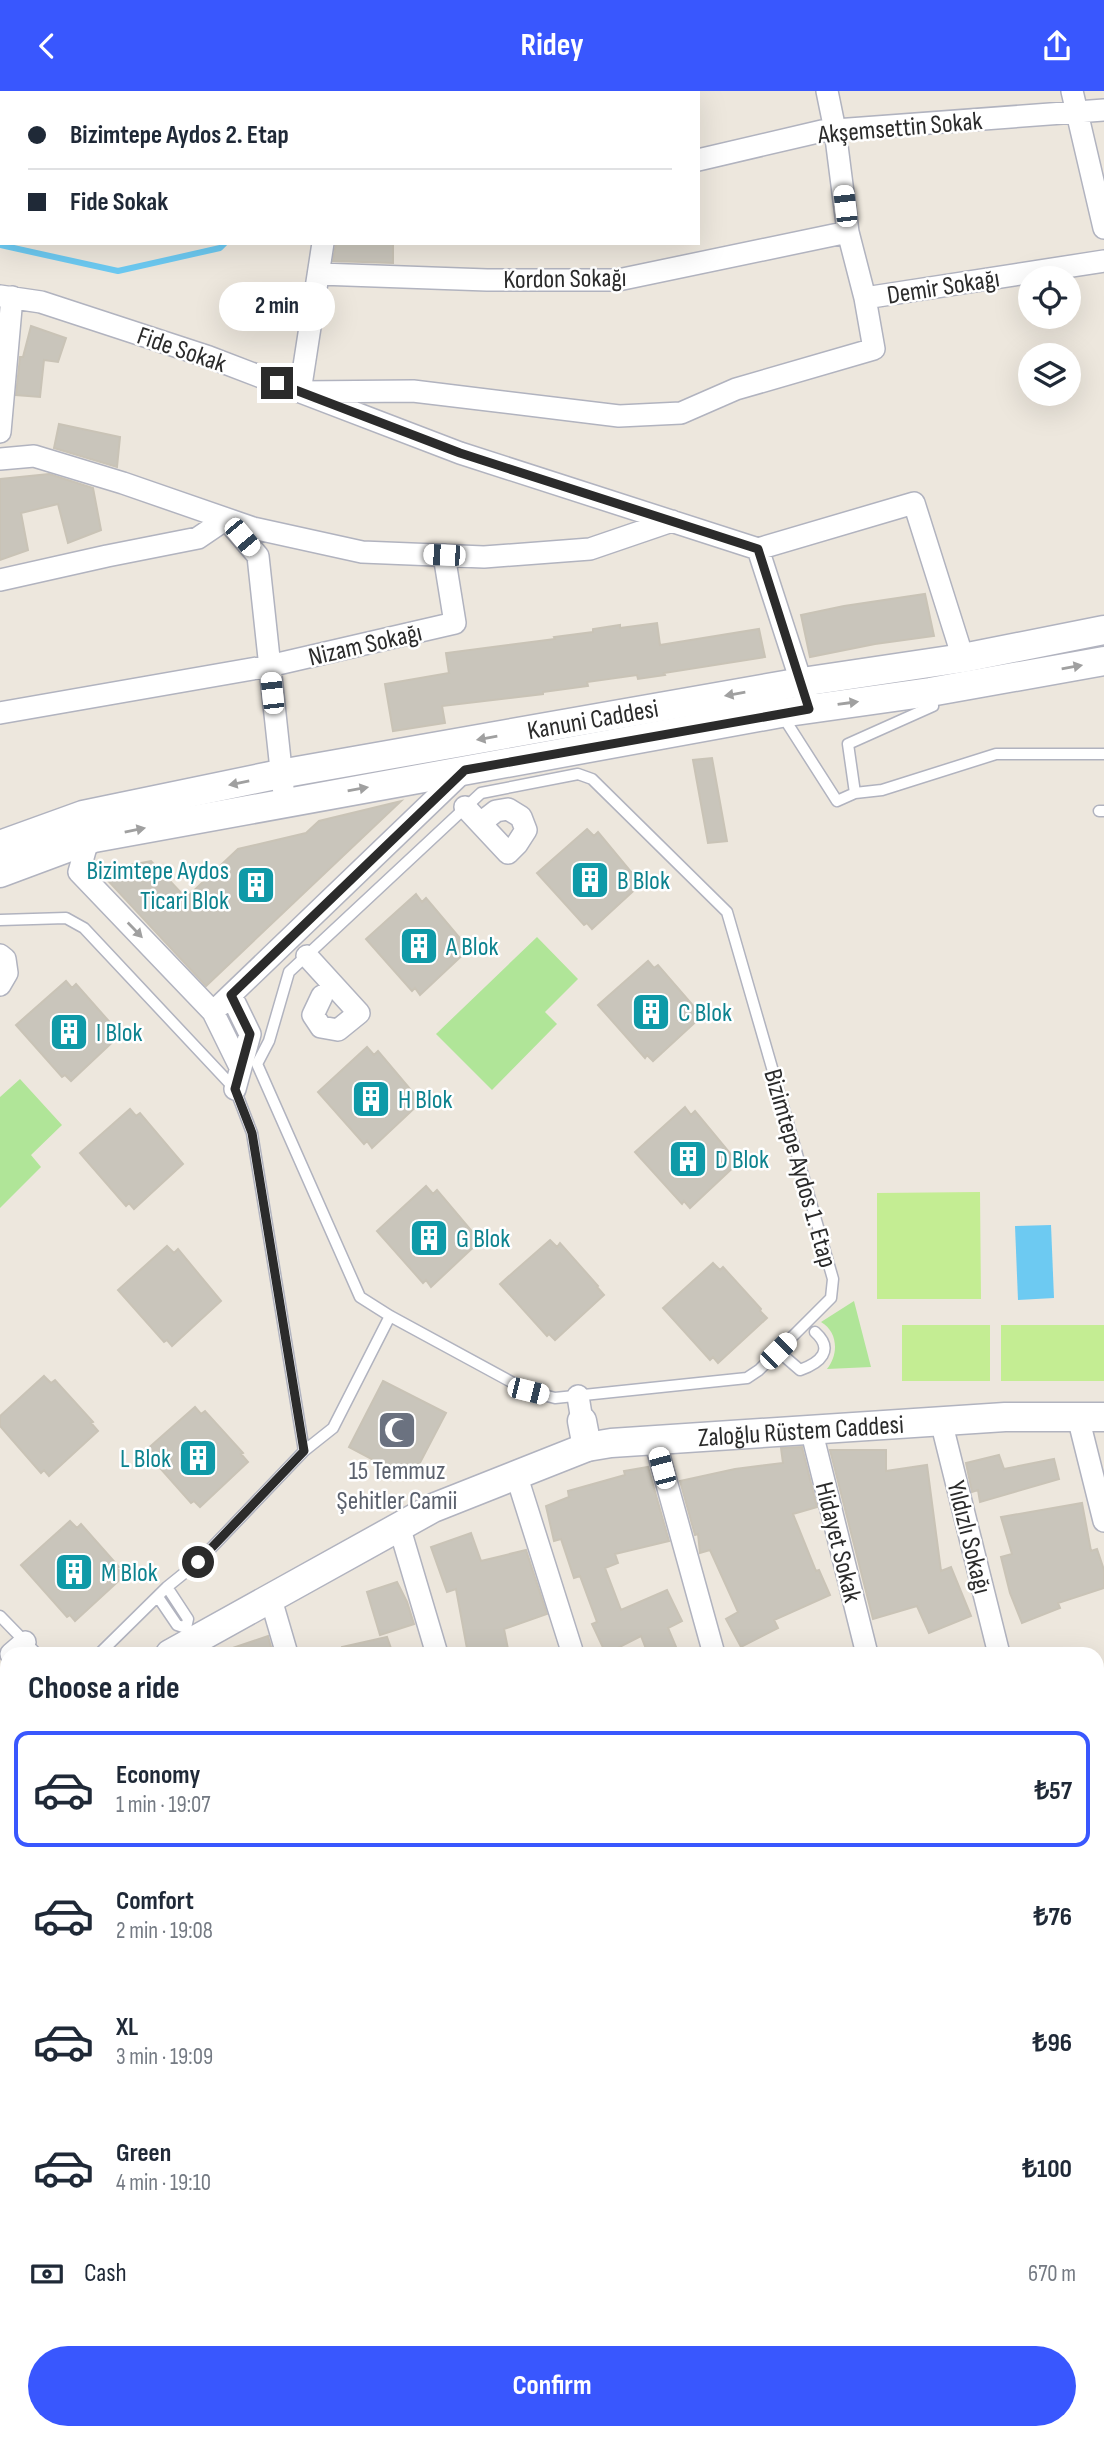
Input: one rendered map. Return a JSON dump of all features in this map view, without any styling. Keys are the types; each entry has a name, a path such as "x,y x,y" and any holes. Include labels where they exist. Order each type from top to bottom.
{"street":[{"path":"323,245 300,391 413,391 619,416 681,413 736,389 874,349 865,298 848,232 835,130 827,91"},
{"path":"1072,91 1104,228"},
{"name":"Akşemsettin Sokak","path":"700,160 835,130 1104,110"},
{"name":"Kordon Sokağı","path":"320,274 487,280 618,280 848,232"},
{"name":"Demir Sokağı","path":"865,298 1104,261"},
{"path":"0,432 6,297"},
{"name":"Fide Sokak","path":"6,297 41,302 209,357 460,453 758,549"},
{"path":"0,459 34,456 253,528 362,552 484,557 590,549 672,521"},
{"path":"806,696 758,549 914,503 963,658"},
{"path":"0,580 107,555 198,538 226,519"},
{"path":"226,519 258,556 283,788"},
{"name":"Nizam Sokağı","path":"0,713 269,666 455,623 444,555"},
{"name":"Kanuni Caddesi","path":"0,845 283,788 806,696 963,658 1104,630"},
{"name":"Kanuni Caddesi","path":"283,788 465,770 781,713 806,696 930,692 1104,661"},
{"path":"213,1013 465,770"},
{"path":"465,807 508,853 526,830 521,817 508,809 496,811 487,818"},
{"path":"85,828 79,872 213,1013 248,1066"},
{"name":"Kanuni Caddesi","path":"0,873 85,828"},
{"path":"0,955 5,959 7,973 0,985"},
{"path":"307,955 359,1013 338,1030 321,1027 313,1014 322,996"},
{"path":"231,995 250,1034 248,1066 235,1089"},
{"name":"Zaloğlu Rüstem Caddesi","path":"183,1633 270,1597 433,1508 516,1474 583,1421 611,1443 1005,1417 1091,1417"},
{"path":"1091,1417 1104,1521"},
{"name":"Yıldızlı Sokağı","path":"941,1421 997,1647"},
{"name":"Hidayet Sokak","path":"811,1429 865,1647"},
{"path":"655,1441 712,1647"},
{"path":"516,1474 571,1647"},
{"path":"399,1526 435,1647"},
{"path":"270,1597 286,1647"}],"lane":[{"path":"855,793 848,744 933,706 930,692"},
{"path":"781,713 837,801 855,793 882,790 996,754 1104,754"},
{"name":"Bizimtepe Aydos 1. Etap","path":"578,774 592,779 727,912 833,1279 831,1298 759,1370 747,1378 583,1421 555,1398 528,1391 360,1297 248,1066 269,1041 289,972 465,807 481,793 578,774"},
{"path":"0,920 66,918 84,928 235,1089 252,1133 304,1451"},
{"path":"106,1647 167,1587 198,1562 304,1451 333,1428 390,1316"},
{"path":"778,1351 800,1370 812,1366 821,1358 825,1347 822,1338 815,1332"},
{"path":"167,1587 183,1633"},
{"path":"158,1597 183,1633"},
{"path":"0,1616 22,1647"}],"green space":[{"path":"537,937 578,979 545,1012 557,1024 492,1090 436,1034"},
{"path":"20,1079 62,1125 31,1155 41,1167 0,1208 0,1097"},
{"path":"980,1192 981,1299 877,1299 877,1193"},
{"path":"854,1301 871,1367 827,1369 834,1357 835,1344 831,1331 821,1322"},
{"path":"902,1325 990,1325 990,1381 902,1381"},
{"path":"1001,1325 1104,1325 1104,1381 1001,1381"}],"water":[{"path":"1051,1225 1054,1298 1018,1300 1015,1226"}],"building":[{"path":"336,245 393,245 393,263 333,261"},
{"path":"31,326 66,338 58,362 44,360 40,397 16,395 20,357 23,357"},
{"path":"59,424 120,437 117,467 54,448"},
{"path":"49,474 93,488 101,530 68,543 58,504 21,513 28,550 0,560 0,479"},
{"path":"925,594 934,636 810,657 801,615"},
{"path":"657,623 660,645 759,629 765,657 638,679 637,675 587,682 588,686 543,694 442,706 445,723 393,731 385,684 449,673 446,653 555,639 554,637 620,625 620,628"},
{"path":"712,758 727,841 708,843 693,760"},
{"name":"Bizimtepe Aydos Ticari Blok","path":"401,801 206,986 99,871 151,861 186,898 238,849 306,833 319,821"},
{"name":"B Blok","path":"587,829 594,836 598,832 641,884 592,929 587,923 584,925 537,873"},
{"name":"A Blok","path":"416,894 422,902 426,898 469,949 420,995 415,988 412,991 366,939"},
{"name":"C Blok","path":"648,961 654,968 658,965 702,1016 653,1061 647,1055 645,1058 598,1005"},
{"name":"I Blok","path":"66,981 72,988 76,984 119,1036 71,1081 65,1075 62,1077 16,1025"},
{"name":"H Blok","path":"367,1047 374,1055 378,1051 421,1102 372,1148 367,1141 364,1144 318,1092"},
{"name":"D Blok","path":"685,1107 691,1115 695,1111 738,1163 690,1208 684,1201 682,1204 635,1152"},
{"path":"130,1109 136,1116 140,1113 183,1164 134,1209 129,1203 126,1206 80,1153"},
{"name":"G Blok","path":"426,1186 433,1194 437,1190 480,1241 431,1287 426,1280 423,1283 377,1231"},
{"path":"550,1240 557,1247 560,1243 604,1295 555,1340 549,1334 547,1336 500,1284"},
{"path":"167,1246 174,1253 178,1249 221,1301 172,1346 167,1340 164,1342 118,1290"},
{"path":"713,1263 720,1270 723,1267 767,1318 718,1363 713,1357 710,1360 663,1308"},
{"path":"44,1376 51,1383 55,1380 98,1431 49,1476 44,1470 41,1473 0,1426 0,1416"},
{"name":"15 Temmuz Şehitler Camii","path":"383,1381 446,1413 411,1480 349,1447"},
{"name":"L Blok","path":"195,1407 201,1414 205,1411 248,1462 200,1507 194,1501 191,1503 145,1451"},
{"path":"802,1447 817,1507 793,1514 816,1571 819,1570 830,1595 774,1620 778,1628 741,1647 726,1619 738,1612 710,1550 700,1553 698,1534 695,1535 680,1481 735,1469 783,1463 781,1448"},
{"path":"830,1450 886,1450 886,1471 927,1465 941,1571 951,1567 971,1616 929,1633 917,1606 873,1619"},
{"path":"999,1455 1004,1469 1054,1459 1059,1479 980,1502 978,1490 972,1492 966,1463"},
{"path":"648,1467 669,1541 615,1554 618,1563 605,1568 621,1610 667,1590 682,1621 668,1628 676,1647 645,1647 641,1636 620,1647 603,1647 592,1624 597,1622 580,1576 574,1578 561,1539 554,1541 546,1506 569,1497 568,1491 625,1475 624,1471"},
{"path":"1082,1503 1091,1551 1097,1549 1104,1570 1104,1588 1058,1603 1060,1608 1022,1623 1010,1593 1001,1557 1012,1554 1001,1517"},
{"name":"M Blok","path":"70,1521 77,1528 81,1524 124,1576 75,1621 70,1615 67,1617 21,1565"},
{"path":"471,1533 481,1561 526,1550 547,1614 504,1629 508,1647 467,1647 456,1589 447,1592 431,1547"},
{"path":"397,1582 414,1624 380,1635 367,1592"},
{"path":"268,1636 271,1647 236,1647"},
{"path":"387,1637 391,1647 342,1647"}],"waterway":[{"path":"0,245 118,271 220,248 223,245"}],"place":[{"name":"B Blok","path":"590,880"},
{"name":"Bizimtepe Aydos Ticari Blok","path":"256,885"},
{"name":"A Blok","path":"419,946"},
{"name":"C Blok","path":"651,1012"},
{"name":"I Blok","path":"69,1032"},
{"name":"H Blok","path":"371,1099"},
{"name":"D Blok","path":"688,1159"},
{"name":"G Blok","path":"429,1238"},
{"name":"15 Temmuz Şehitler Camii","path":"397,1430"},
{"name":"L Blok","path":"198,1458"},
{"name":"M Blok","path":"74,1572"}],"route":[{"path":"198,1562 304,1451 252,1133 235,1089 250,1034 231,995 465,770 809,709 758,549 460,453 277,383"}]}
